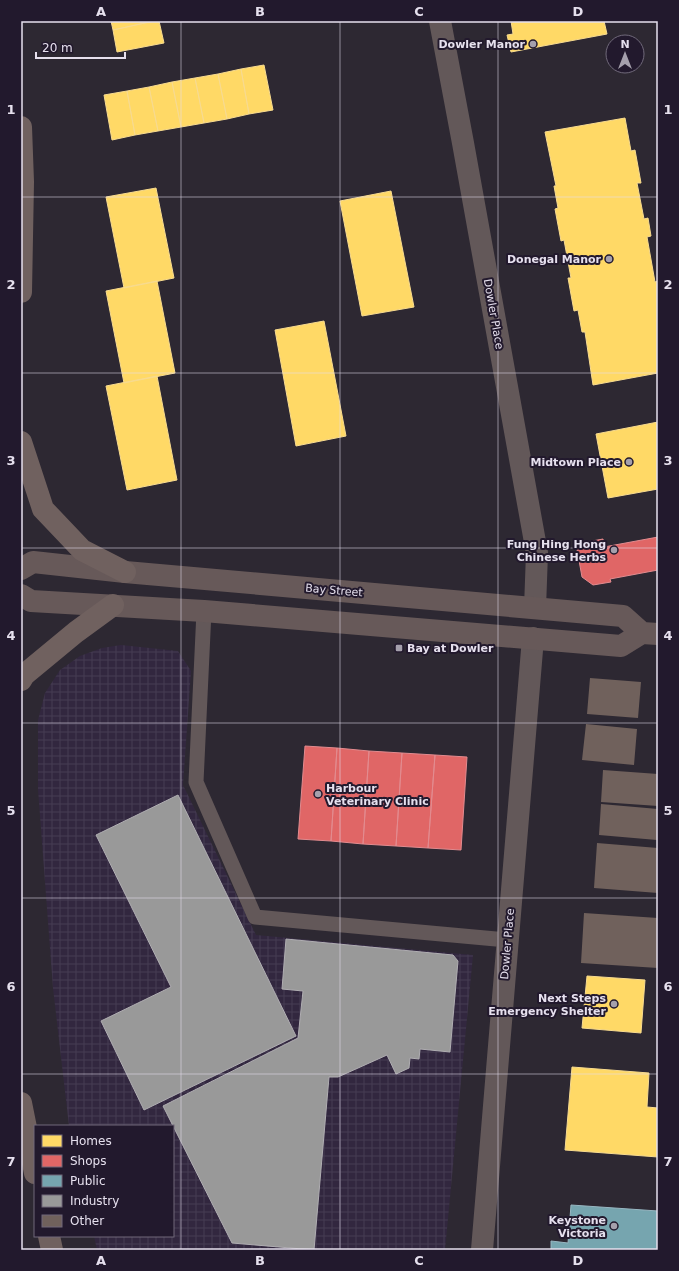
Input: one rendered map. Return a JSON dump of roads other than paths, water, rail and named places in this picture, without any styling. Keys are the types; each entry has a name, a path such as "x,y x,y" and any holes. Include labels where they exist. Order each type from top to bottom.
{"main road":[{"path":"21,127 23,182 21,292"},
{"path":"21,442 43,509 82,550 125,572"},
{"name":"Bay Street","path":"21,569 33,562 125,572 623,616 650,633"},
{"name":"Bay Street","path":"21,594 31,601 204,611 621,646 650,633"},
{"path":"21,680 24,675 76,632 113,605"},
{"path":"21,1103 34,1168"},
{"path":"49,1237 52,1250"}],"street":[{"name":"Dowler Place","path":"440,21 465,151 537,553 535,608"},
{"name":"Dowler Place","path":"482,1250 533,638"}],"lane":[{"path":"204,611 196,782 255,917 508,940"}],"place":[{"name":"Dowler Manor","path":"533,44"},
{"name":"Donegal Manor","path":"609,259"},
{"name":"Midtown Place","path":"629,462"},
{"name":"Fung Hing Hong Chinese Herbs","path":"614,550"},
{"name":"Bay at Dowler","path":"399,648"},
{"name":"Harbour Veterinary Clinic","path":"318,794"},
{"name":"Next Steps Emergency Shelter","path":"614,1004"},
{"name":"Keystone Victoria","path":"614,1226"}]}
